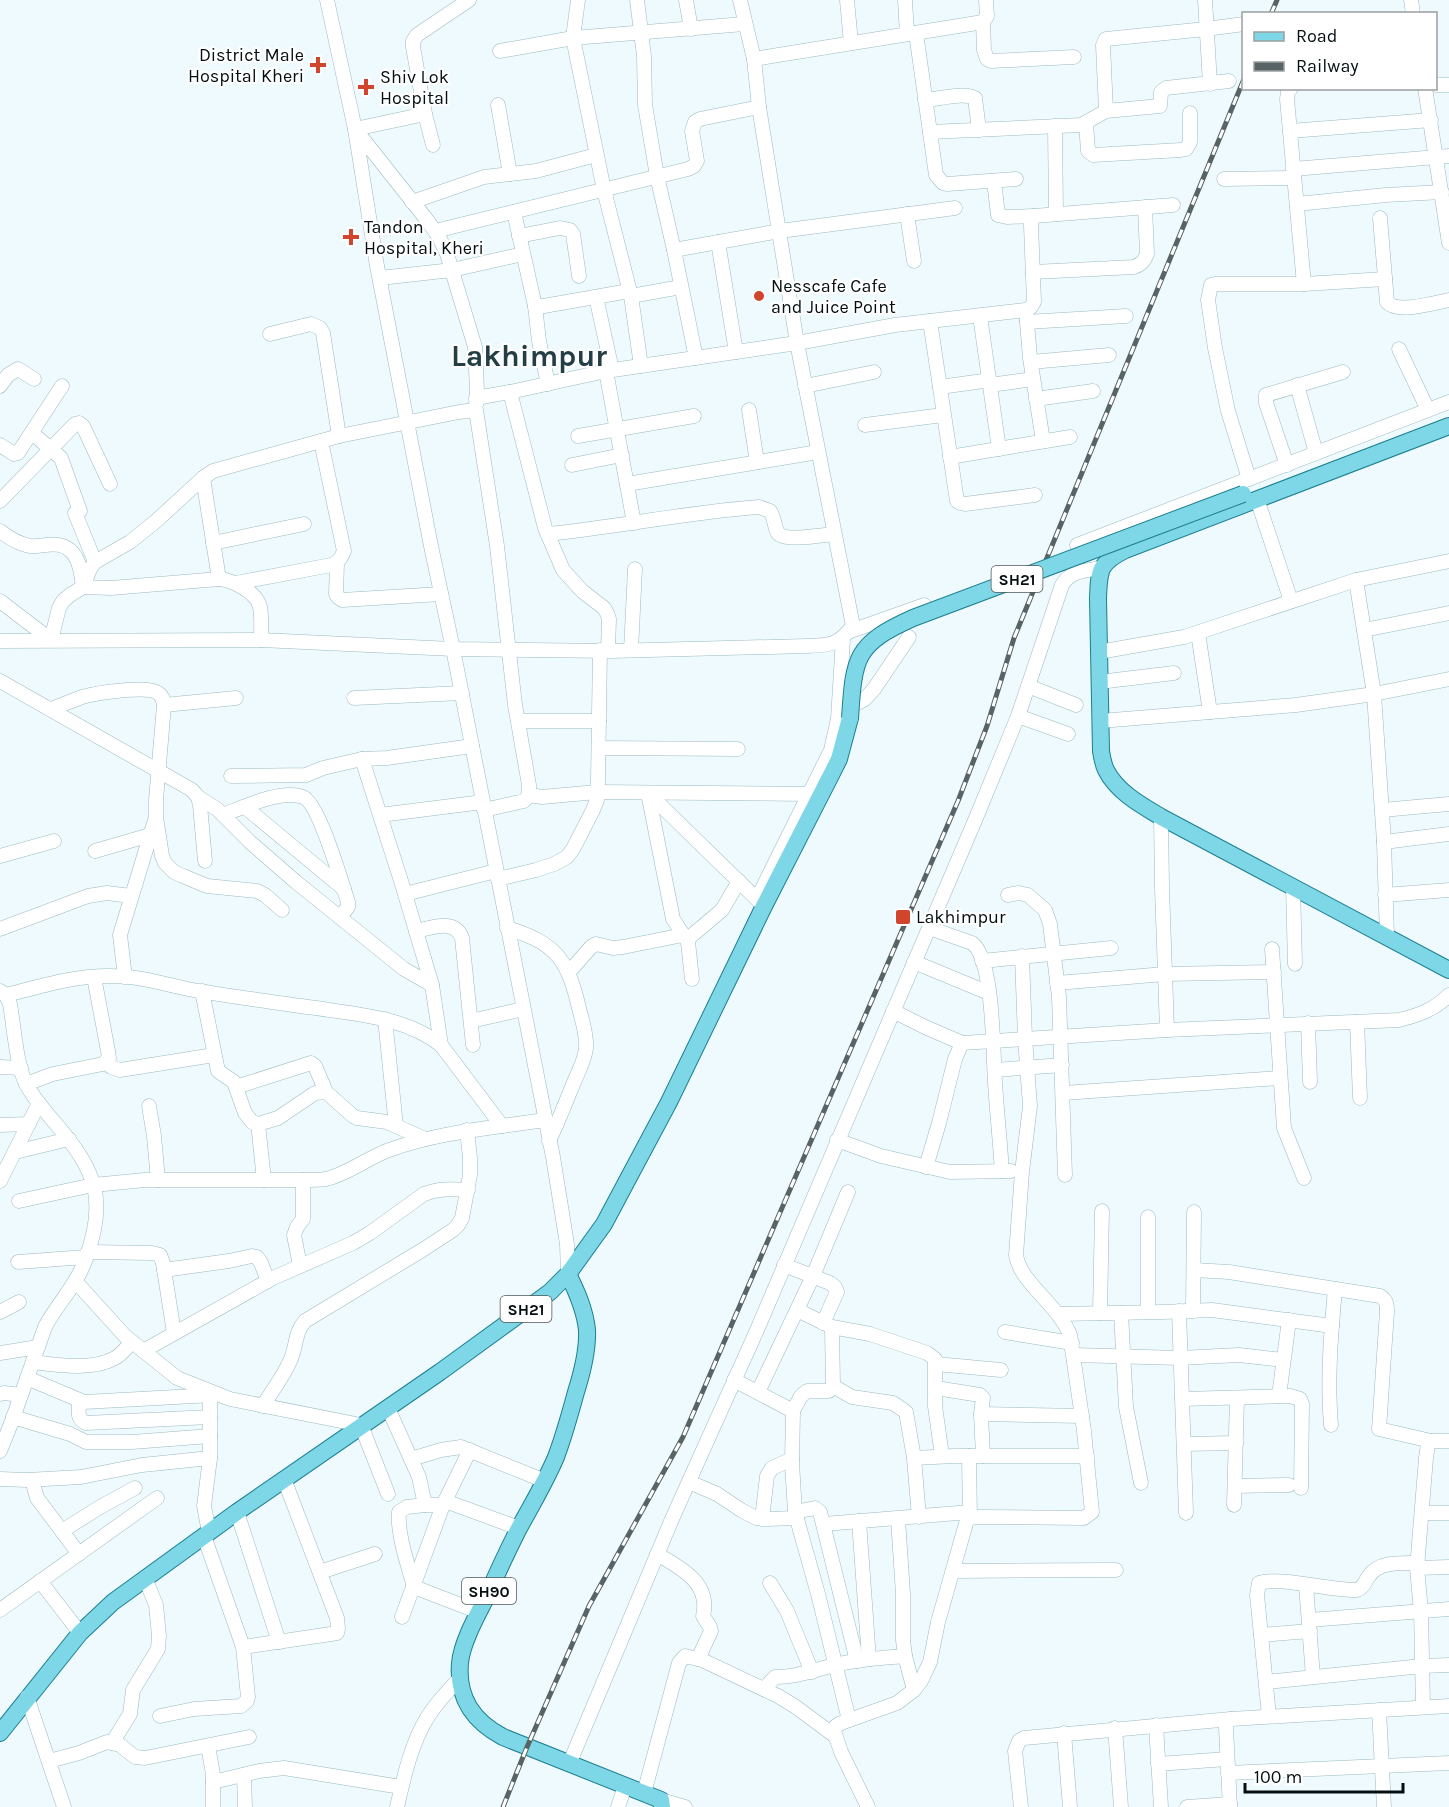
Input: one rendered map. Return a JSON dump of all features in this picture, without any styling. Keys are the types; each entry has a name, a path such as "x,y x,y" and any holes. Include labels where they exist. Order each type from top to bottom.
{"main road":[{"name":"SH21","path":"0,1733 80,1633 113,1602 528,1308 550,1292 568,1274 604,1224 629,1178 669,1102 760,903 835,767 858,659 873,640 890,628 914,618 1449,415"},
{"path":"1449,426 1125,550 1111,557 1101,567 1098,579 1101,751 1105,768 1113,781 1125,793 1161,817 1449,970"},
{"name":"SH90","path":"568,1274 584,1312 587,1332 586,1352 568,1422 545,1481 519,1528 464,1647 460,1662 460,1678 468,1706 488,1729 502,1737 644,1793 662,1804"}],"street":[{"path":"327,0 355,129 407,422 549,1141 567,1244 568,1274"},
{"path":"433,145 425,114 413,47 414,40 417,35 469,0"},
{"path":"578,0 573,38 604,190 630,293 641,366"},
{"path":"637,0 644,56 644,95 657,176 696,358"},
{"path":"686,0 691,28"},
{"path":"648,793 760,903 845,715 846,635 853,626 797,343 759,107 754,59 740,0"},
{"path":"847,0 851,43"},
{"path":"905,0 926,100 936,175 947,184 1016,179"},
{"path":"986,0 987,16 983,22 985,55 991,61 1074,57"},
{"path":"1205,0 1210,84"},
{"path":"754,59 983,22"},
{"path":"500,51 573,38 744,24"},
{"path":"1106,111 1103,45 1106,39 1242,24"},
{"path":"930,132 1081,125 1106,111 1157,106 1161,104 1162,90 1166,88 1229,81"},
{"path":"1290,90 1287,99 1304,284"},
{"path":"1425,90 1431,120 1443,156 1442,192 1446,207 1449,243"},
{"path":"926,100 964,96 975,98 979,130"},
{"path":"498,105 510,174"},
{"path":"435,231 694,166 697,161 692,131 694,122 759,107"},
{"path":"1086,123 1088,151 1093,155 1181,150 1186,149 1190,142 1190,113"},
{"path":"355,129 425,114"},
{"path":"1290,131 1431,120"},
{"path":"1055,126 1056,214"},
{"path":"355,129 435,231 447,254 475,347 476,404 497,546 508,650 529,785 529,795 524,801 380,815"},
{"path":"412,202 484,177 536,171 596,154"},
{"path":"1224,179 1294,174 1443,156"},
{"path":"994,181 998,214 1007,217 1173,205"},
{"path":"1297,204 1442,192"},
{"path":"1033,272 1140,265 1147,254 1144,207"},
{"path":"674,250 780,231 955,208"},
{"path":"514,212 535,306 539,341 548,384"},
{"path":"907,214 914,261"},
{"path":"1034,216 1030,225 1034,302 1026,316 1042,441"},
{"path":"1380,218 1384,279 1387,302 1390,306 1401,308 1449,300"},
{"path":"519,236 560,228 570,230 573,234 579,276"},
{"path":"718,242 736,352"},
{"path":"380,278 452,270 523,254"},
{"path":"1249,479 1228,411 1215,348 1208,300 1211,285 1304,284 1384,279"},
{"path":"535,306 681,287"},
{"path":"596,297 634,523"},
{"path":"980,315 999,448"},
{"path":"51,640 59,608 63,601 83,587 95,562 130,542 203,478 225,466 339,436 459,412 510,392 609,370 797,343 895,325 980,315 1126,316"},
{"path":"930,321 956,497 960,503 1035,495"},
{"path":"270,334 311,324 321,328 339,436"},
{"path":"1399,349 1428,410"},
{"path":"1031,362 1108,355"},
{"path":"0,386 8,375 18,369 34,379"},
{"path":"805,386 874,372"},
{"path":"1287,465 1265,399 1266,395 1343,372"},
{"path":"940,387 1033,379"},
{"path":"1297,385 1316,453"},
{"path":"0,445 14,454 18,453 62,386"},
{"path":"1036,399 1093,391"},
{"path":"405,894 497,875 536,870 554,864 567,857 573,849 597,800 599,722 604,650 609,619 604,608 582,591 563,570 539,509 510,392"},
{"path":"1077,545 1449,402"},
{"path":"749,410 757,462"},
{"path":"865,425 944,415"},
{"path":"578,436 694,416"},
{"path":"0,501 75,424 79,423 83,426 110,484"},
{"path":"32,433 61,458 95,562"},
{"path":"950,457 1070,437"},
{"path":"321,441 344,551 337,563 336,594 338,597 342,600 441,594"},
{"path":"627,484 818,452"},
{"path":"572,465 622,454"},
{"path":"203,478 219,579"},
{"path":"1257,500 1291,601"},
{"path":"548,534 602,529 759,507 771,511 781,537 834,534"},
{"path":"213,543 304,524"},
{"path":"0,531 22,544 59,545 68,549 80,564 83,587"},
{"path":"1099,652 1198,633 1356,580 1449,561"},
{"path":"83,587 111,588 219,579 236,583 337,563"},
{"path":"570,1762 657,1554 915,962 1018,716 1062,585 1072,574 1101,567"},
{"path":"631,650 635,569"},
{"path":"1356,580 1374,694 1384,842 1387,937"},
{"path":"236,583 258,601 261,640"},
{"path":"0,601 51,640"},
{"path":"0,641 261,640 508,650 806,646 828,645 846,635 924,605"},
{"path":"1364,630 1449,613"},
{"path":"1198,633 1210,712"},
{"path":"845,715 865,699 909,637"},
{"path":"1099,682 1174,673"},
{"path":"1100,721 1296,705 1374,694 1449,679"},
{"path":"0,681 192,790 340,917 404,969 432,985"},
{"path":"1028,686 1076,705"},
{"path":"51,709 96,694 147,689 156,691 162,697 164,705 156,817 165,863 174,872 207,886 257,891 282,910"},
{"path":"354,698 462,693"},
{"path":"164,705 236,698"},
{"path":"1018,716 1068,734"},
{"path":"518,721 599,722"},
{"path":"231,776 306,776 323,768 362,759 387,758 472,746"},
{"path":"599,748 738,749"},
{"path":"362,759 432,985 441,1045"},
{"path":"529,795 542,797 597,792 808,794"},
{"path":"648,793 673,919 686,938 692,979"},
{"path":"223,815 278,796 291,795 306,798 321,823 348,902 348,907 340,917"},
{"path":"198,797 205,861"},
{"path":"1382,810 1449,804"},
{"path":"246,807 344,889"},
{"path":"125,977 120,935 156,817"},
{"path":"1161,817 1167,1029"},
{"path":"1384,842 1449,834"},
{"path":"95,851 150,835"},
{"path":"0,856 54,841"},
{"path":"569,972 596,944 609,948 686,938 722,910 739,881"},
{"path":"1293,887 1295,964"},
{"path":"1385,895 1449,890"},
{"path":"0,929 88,896 107,893 131,896"},
{"path":"1008,896 1028,895 1045,910 1050,924 1058,983 1065,1175"},
{"path":"416,931 443,926 456,928 459,931 462,938 473,1045"},
{"path":"507,928 528,934 559,957 573,981 586,1036 586,1047 581,1066 549,1141"},
{"path":"929,928 972,943 977,947 982,961 989,993 1002,1171"},
{"path":"982,961 1112,948"},
{"path":"1272,949 1284,1128 1304,1178"},
{"path":"824,1524 970,1515 1084,1518 1092,1512 1073,1349 1066,1325 1018,1266 1016,1248 1030,1106 1022,956"},
{"path":"915,962 989,993"},
{"path":"1058,983 1165,974 1274,972"},
{"path":"94,976 108,1051 107,1062"},
{"path":"0,1451 52,1314 75,1282 87,1254 96,1217 96,1195 87,1167 76,1148 26,1084 10,1004 3,993 94,976 125,977 385,1019 429,1035 441,1045 502,1126"},
{"path":"202,991 218,1071 230,1079 236,1087 245,1113 252,1122 258,1124 278,1118 315,1093 326,1092"},
{"path":"893,1011 963,1043 1167,1029 1399,1020 1438,1006 1449,995"},
{"path":"471,1021 523,1009"},
{"path":"385,1019 396,1126"},
{"path":"1356,1022 1360,1098"},
{"path":"1308,1023 1310,1082"},
{"path":"926,1167 955,1059 963,1043"},
{"path":"107,1062 111,1067 120,1070 214,1055"},
{"path":"26,1084 53,1074 107,1062"},
{"path":"236,1087 311,1063 315,1066 326,1092 353,1116 387,1122 425,1139"},
{"path":"994,1070 1062,1065"},
{"path":"0,1067 21,1068"},
{"path":"1063,1093 1280,1078"},
{"path":"0,1181 39,1103"},
{"path":"149,1106 158,1180"},
{"path":"20,1201 93,1185 158,1180 325,1179 389,1150 425,1139 467,1130 545,1120"},
{"path":"0,1125 29,1124"},
{"path":"258,1124 264,1180"},
{"path":"263,1406 289,1364 297,1331 301,1326 320,1311 453,1230 462,1218 468,1190 470,1158 467,1130"},
{"path":"15,1152 69,1139"},
{"path":"837,1140 881,1156 950,1172 1022,1172"},
{"path":"300,1266 294,1235 303,1219 303,1180"},
{"path":"33,1362 75,1366 114,1359 138,1346 174,1333 268,1281 370,1233 424,1194 447,1189 468,1190"},
{"path":"758,1392 813,1276 848,1192"},
{"path":"1100,1313 1101,1211"},
{"path":"1193,1311 1194,1212"},
{"path":"1148,1217 1148,1312"},
{"path":"18,1262 87,1254 156,1253 162,1259 174,1333"},
{"path":"164,1270 252,1256 257,1257 261,1263 268,1281"},
{"path":"784,1265 830,1283 837,1292 828,1325 833,1386 829,1391 803,1393 793,1411 792,1459 796,1515 849,1720"},
{"path":"1194,1270 1229,1272 1380,1296 1387,1304 1379,1429 1431,1441 1449,1441"},
{"path":"75,1282 138,1346 177,1377 214,1395 361,1425 388,1494"},
{"path":"1331,1425 1329,1403 1335,1289"},
{"path":"0,1312 20,1302"},
{"path":"797,1310 828,1325 870,1334 927,1353 935,1359 936,1424 942,1456"},
{"path":"1179,1311 1186,1513"},
{"path":"1059,1314 1227,1311 1332,1326"},
{"path":"1121,1313 1128,1423 1141,1483"},
{"path":"1279,1396 1289,1320"},
{"path":"1005,1332 1073,1349 1123,1357 1180,1358 1239,1355 1283,1360"},
{"path":"0,1353 38,1347"},
{"path":"936,1364 1001,1370"},
{"path":"27,1378 79,1401 214,1395"},
{"path":"734,1380 793,1411"},
{"path":"833,1386 852,1397 888,1401 906,1412 914,1458 919,1517"},
{"path":"868,1807 834,1731 836,1726 849,1720 897,1703 914,1690 926,1674 965,1524 970,1515 983,1401 980,1395 936,1388"},
{"path":"0,1394 21,1395"},
{"path":"160,1716 194,1709 244,1704 248,1697 243,1647 206,1534 204,1506 210,1458 210,1417 214,1395"},
{"path":"1182,1400 1279,1396 1300,1399 1302,1404 1295,1487 1234,1486"},
{"path":"1234,1505 1237,1398"},
{"path":"79,1401 80,1420 86,1423 210,1417"},
{"path":"388,1408 420,1480 425,1505"},
{"path":"981,1414 1082,1416"},
{"path":"14,1417 70,1434 86,1442 132,1442 210,1436"},
{"path":"1423,1707 1418,1565 1428,1444 1431,1441"},
{"path":"1184,1444 1236,1443"},
{"path":"411,1459 453,1447 470,1450 545,1481"},
{"path":"402,1617 444,1503 470,1450"},
{"path":"914,1458 1087,1456"},
{"path":"0,1479 81,1477 142,1465 210,1458"},
{"path":"762,1519 767,1476 772,1468 792,1459"},
{"path":"243,1647 337,1633 337,1618 284,1479"},
{"path":"32,1480 37,1498 79,1554"},
{"path":"689,1482 708,1489 747,1514 762,1519 796,1515 815,1508 820,1512 863,1660"},
{"path":"62,1532 135,1488"},
{"path":"0,1610 157,1498"},
{"path":"414,1587 399,1522 399,1512 407,1507 444,1503 519,1528"},
{"path":"237,1512 279,1642"},
{"path":"1422,1513 1449,1513"},
{"path":"898,1519 903,1594 903,1640 914,1690"},
{"path":"859,1521 863,1660"},
{"path":"320,1572 375,1554"},
{"path":"657,1554 685,1569 704,1599 703,1616 711,1627 711,1631 698,1659"},
{"path":"1269,1716 1257,1589 1259,1584 1281,1582 1357,1590 1361,1589 1370,1574 1377,1568 1397,1563 1449,1567"},
{"path":"953,1571 1116,1570"},
{"path":"112,1743 130,1714 133,1690 158,1648 156,1605 145,1578"},
{"path":"40,1581 80,1633"},
{"path":"770,1583 787,1611 812,1672"},
{"path":"1306,1585 1313,1677"},
{"path":"414,1587 479,1612"},
{"path":"1261,1635 1310,1625 1449,1609"},
{"path":"644,1793 679,1663 685,1656 739,1676 764,1689 796,1707 835,1737"},
{"path":"764,1689 775,1677 790,1677 835,1664 905,1656"},
{"path":"1266,1682 1449,1665"},
{"path":"397,1807 401,1787 420,1731 427,1717 460,1678"},
{"path":"27,1697 64,1807"},
{"path":"1021,1807 1015,1750 1018,1741 1029,1737 1269,1716 1449,1706"},
{"path":"1379,1710 1384,1807"},
{"path":"1187,1807 1230,1805 1226,1728 1227,1722 1232,1719"},
{"path":"1156,1725 1161,1807"},
{"path":"1115,1728 1121,1807"},
{"path":"1064,1733 1070,1807"},
{"path":"49,1761 80,1753 107,1742 120,1745 139,1758 249,1737"},
{"path":"208,1746 213,1782 209,1806"},
{"path":"1158,1764 1382,1765 1449,1762"},
{"path":"213,1782 284,1768 401,1787"},
{"path":"244,1775 245,1807"},
{"path":"618,1807 625,1786"},
{"path":"662,1804 685,1807"}],"railway":[{"path":"1272,12 1277,0"},
{"path":"503,1807 589,1606 683,1437 958,801 987,726 1014,638 1242,84"}],"place":[{"name":"District Male Hospital Kheri","path":"318,65"},
{"name":"Shiv Lok Hospital","path":"366,87"},
{"name":"Tandon Hospital, Kheri","path":"351,237"},
{"name":"Nesscafe Cafe and Juice Point","path":"759,296"},
{"name":"Lakhimpur","path":"903,917"}],"district":[{"name":"Lakhimpur","path":"529,356"}]}
